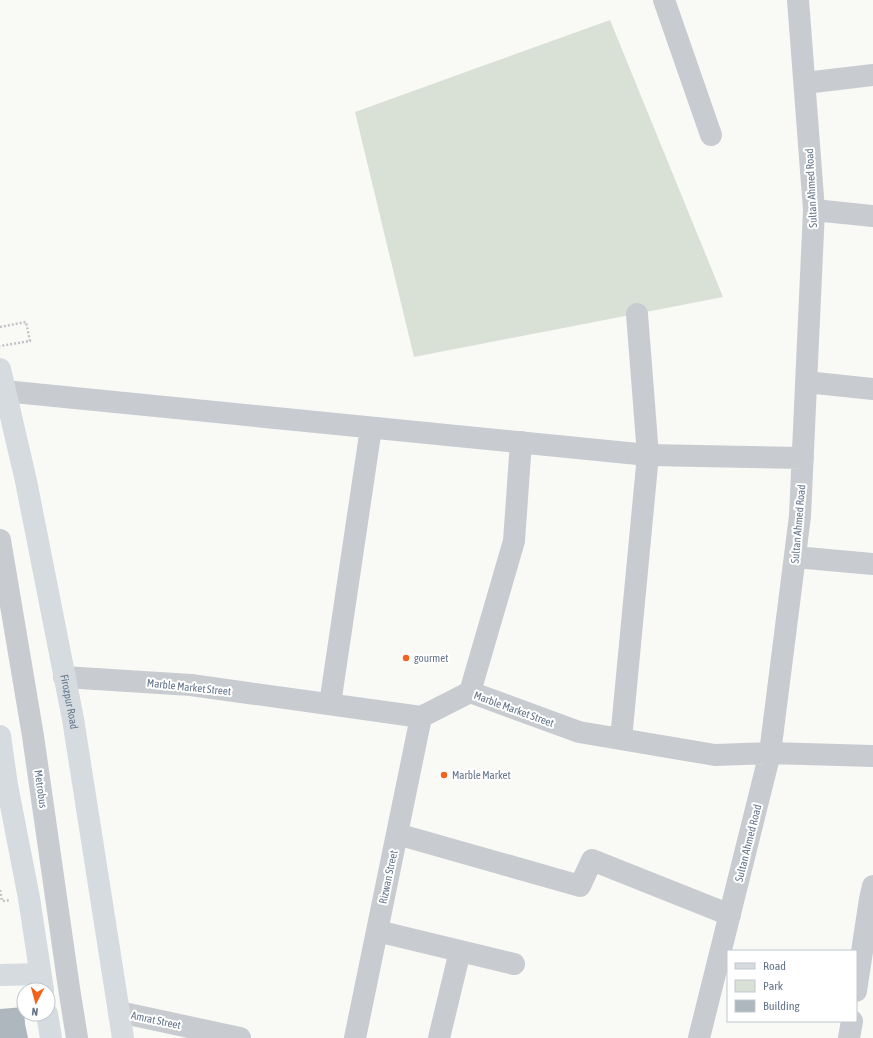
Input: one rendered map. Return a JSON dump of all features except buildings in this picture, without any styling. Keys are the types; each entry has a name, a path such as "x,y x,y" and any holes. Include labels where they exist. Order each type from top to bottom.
{"main road":[{"name":"Firozpur Road","path":"0,369 26,481 74,727 123,1038"},
{"path":"0,736 7,785 29,898 41,982 0,975"},
{"path":"0,811 7,785"},
{"path":"48,1022 51,1038"}],"street":[{"path":"664,0 711,135"},
{"name":"Sultan Ahmed Road","path":"700,1038 770,753 800,516 814,210 798,0"},
{"path":"805,83 873,74"},
{"path":"814,210 873,216"},
{"path":"622,739 648,455 637,314"},
{"path":"806,382 873,389"},
{"path":"4,391 648,455 803,458"},
{"path":"330,704 371,428"},
{"path":"470,692 514,541 521,442"},
{"name":"Metrobus","path":"0,540 33,736 77,1038"},
{"path":"795,557 873,564"},
{"name":"Marble Market Street","path":"64,677 192,685 421,717 470,692 579,732 716,755 770,753 873,756"},
{"name":"Rizwan Street","path":"355,1038 421,717"},
{"path":"397,834 580,886 592,860 730,915"},
{"path":"857,985 872,895"},
{"path":"377,931 514,964"},
{"path":"439,1038 460,951"},
{"name":"Amrat Street","path":"119,1012 240,1038"},
{"path":"849,1038 852,1022"}],"path":[{"path":"0,327 26,322 30,341 0,346"},
{"path":"0,890 2,901"}],"green space":[{"path":"610,20 723,297 414,357 355,112"}],"place":[{"name":"gourmet","path":"406,658"},
{"name":"Marble Market","path":"444,775"}]}
